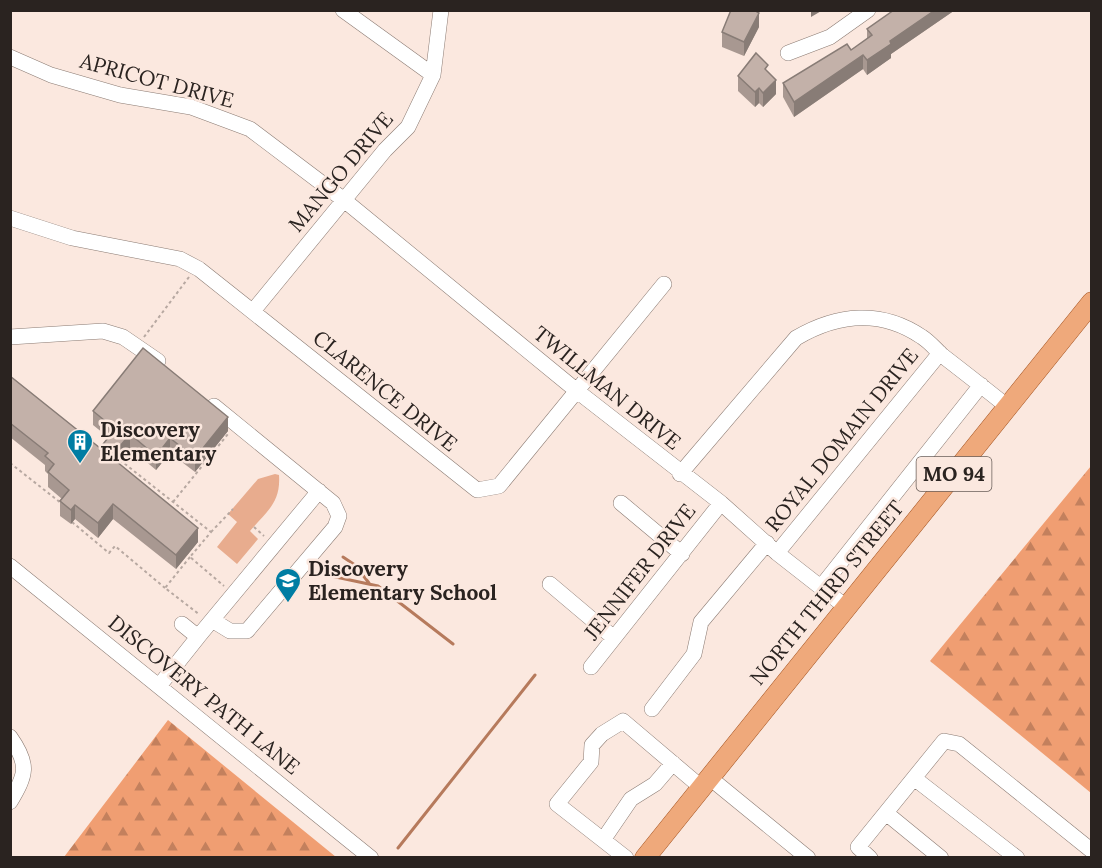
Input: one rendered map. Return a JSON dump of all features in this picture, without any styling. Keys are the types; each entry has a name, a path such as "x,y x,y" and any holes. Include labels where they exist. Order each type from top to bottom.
{"main road":[{"name":"NORTH THIRD STREET","path":"645,858 1092,302"}],"street":[{"path":"343,10 433,75"},
{"name":"MANGO DRIVE","path":"253,311 344,200 408,127 433,75 441,10"},
{"path":"788,53 830,37 866,11"},
{"name":"APRICOT DRIVE","path":"10,57 51,75 120,95 191,107 220,116 250,129 344,200"},
{"name":"TWILLMAN DRIVE","path":"344,200 680,474 721,503 772,548 846,607"},
{"name":"CLARENCE DRIVE","path":"10,218 72,238 180,259 195,267 477,490 499,486 664,284"},
{"path":"680,474 796,338 842,318 856,316 885,320 922,338 1009,408"},
{"path":"10,337 103,331 123,337 170,371"},
{"name":"ROYAL DOMAIN DRIVE","path":"652,710 694,654 701,622 772,548 940,353"},
{"path":"821,587 981,385"},
{"path":"204,399 333,503 339,516 335,527 247,631 230,631 207,618"},
{"path":"159,686 198,637 207,618 319,491"},
{"path":"621,503 682,554"},
{"name":"JENNIFER DRIVE","path":"591,667 721,503"},
{"name":"DISCOVERY PATH LANE","path":"10,566 371,858"},
{"path":"550,584 614,638"},
{"path":"182,624 198,637"},
{"path":"626,858 557,804 591,762 592,746 602,734 623,721 673,763 706,783 808,858"},
{"path":"10,737 18,748 25,773 25,778 10,802"},
{"path":"859,854 886,813 944,741 959,744 1092,851"},
{"path":"603,840 631,799 655,784 673,763"},
{"path":"914,778 1017,858"},
{"path":"886,813 941,858"}],"path":[{"path":"140,340 195,267"},
{"path":"173,502 232,429"},
{"path":"120,460 211,532"},
{"path":"10,463 66,507"},
{"path":"165,588 233,509"},
{"path":"72,522 109,553 115,546 165,588 207,618"},
{"path":"254,527 267,537"},
{"path":"190,557 226,588"}],"green space":[{"path":"1091,466 1091,793 930,661"},
{"path":"168,720 336,857 64,857"}],"shaded area":[{"path":"279,475 278,493 267,512 250,531 258,539 237,564 217,547 237,522 228,514 258,479"}],"building":[{"path":"731,10 754,10 759,13 744,42 722,32"},
{"path":"894,10 935,10 867,60 863,55 794,102 783,83 847,44 851,50 872,35 867,29"},
{"path":"756,53 768,65 765,69 776,80 763,93 759,88 755,92 738,76"},
{"name":"Discovery Elementary","path":"143,348 228,417 195,458 170,438 156,456 130,434 111,457 198,528 176,555 113,504 98,523 75,505 71,510 60,501 69,490 48,472 54,464 45,456 48,453 10,423 10,376 100,448 115,429 93,411"}],"waterway":[{"path":"343,557 355,565 369,583"},
{"path":"331,576 378,586 453,644"},
{"path":"398,848 535,675"}],"place":[{"name":"Discovery Elementary","path":"80,465"},
{"name":"Discovery Elementary School","path":"288,604"}]}
